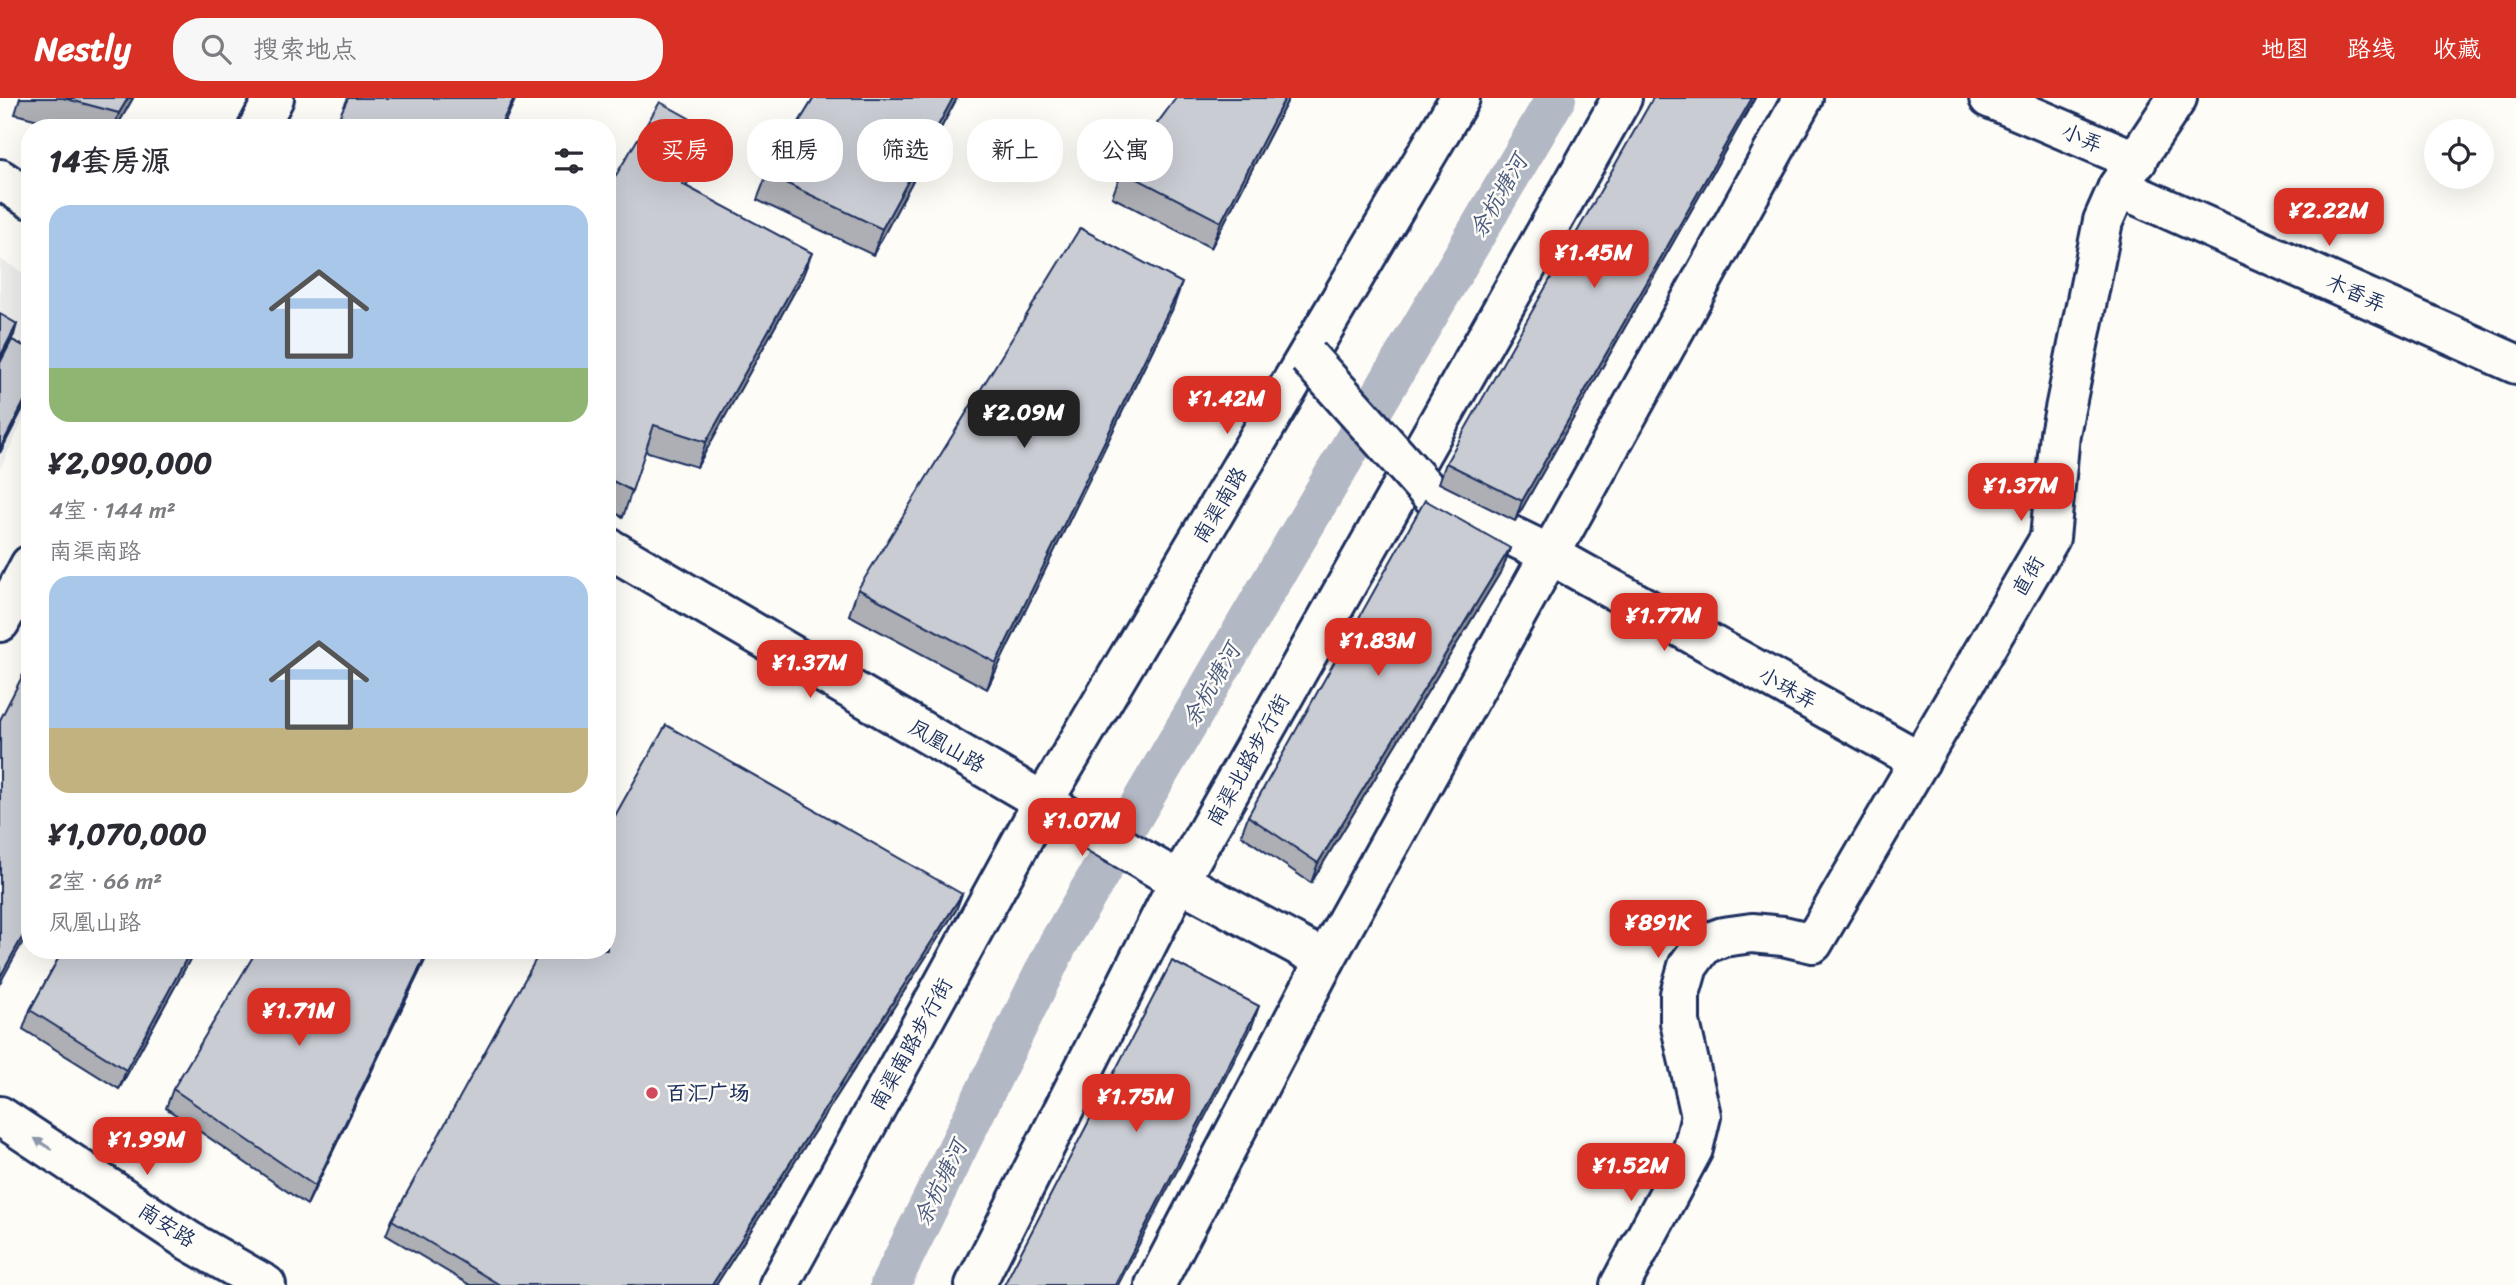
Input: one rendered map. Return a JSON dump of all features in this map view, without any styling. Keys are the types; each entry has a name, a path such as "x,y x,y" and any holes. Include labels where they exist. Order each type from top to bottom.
{"street":[{"path":"263,119 274,98"},
{"name":"南渠南路","path":"1043,802 1460,98"},
{"name":"南渠北路步行街","path":"975,1285 1165,872 1622,98"},
{"path":"1155,1285 1325,960 1803,98"},
{"name":"小弄","path":"1989,98 2128,174"},
{"name":"直街","path":"1620,1285 1693,1149 1701,1116 1680,1021 1679,994 1688,966 1704,944 1723,936 1752,933 1813,943 2050,538 2060,435 2102,221 2128,174 2177,98"},
{"name":"木香弄","path":"2128,174 2516,364"},
{"path":"0,179 21,193"},
{"name":"小珠弄","path":"1308,357 1434,498 1549,554 1920,761"},
{"name":"凤凰山路","path":"616,552 1043,802 1325,960"},
{"path":"0,622 21,582"},
{"name":"南渠南路步行街","path":"779,1285 1043,802"},
{"name":"南安路","path":"0,1116 190,1241 266,1285"}],"shaded area":[{"path":"0,259 21,272 21,425 0,469"}],"building":[{"path":"63,98 128,98 119,113"},
{"path":"348,98 514,98 504,119 338,119"},
{"path":"814,98 953,98 942,119 857,119 857,182 907,182 882,229 784,182 843,182 843,119 801,119"},
{"path":"1176,98 1285,98 1221,222 1143,182 1173,182 1173,119 1160,119"},
{"path":"1653,98 1752,98 1522,501 1446,463"},
{"path":"660,102 690,119 650,119"},
{"path":"637,140 637,182 683,182 682,184 812,253 706,442 654,425 632,491 616,483 616,175"},
{"path":"1080,228 1182,283 996,663 858,589"},
{"path":"0,314 17,324 0,357"},
{"path":"12,340 21,344 21,408 0,449 0,363"},
{"path":"1425,500 1510,548 1318,863 1248,816"},
{"path":"21,679 21,939 0,977 0,720"},
{"name":"百汇广场","path":"666,725 962,894 712,1285 500,1285 392,1220 536,959 616,959 616,814"},
{"path":"58,959 186,959 126,1070 30,1010"},
{"path":"252,959 424,959 315,1186 173,1089"},
{"path":"1172,961 1259,1006 1115,1285 1004,1285"}],"waterway":[{"name":"余杭塘河","path":"890,1285 1058,944 1556,98"}],"place":[{"name":"百汇广场","path":"652,1093"}]}
